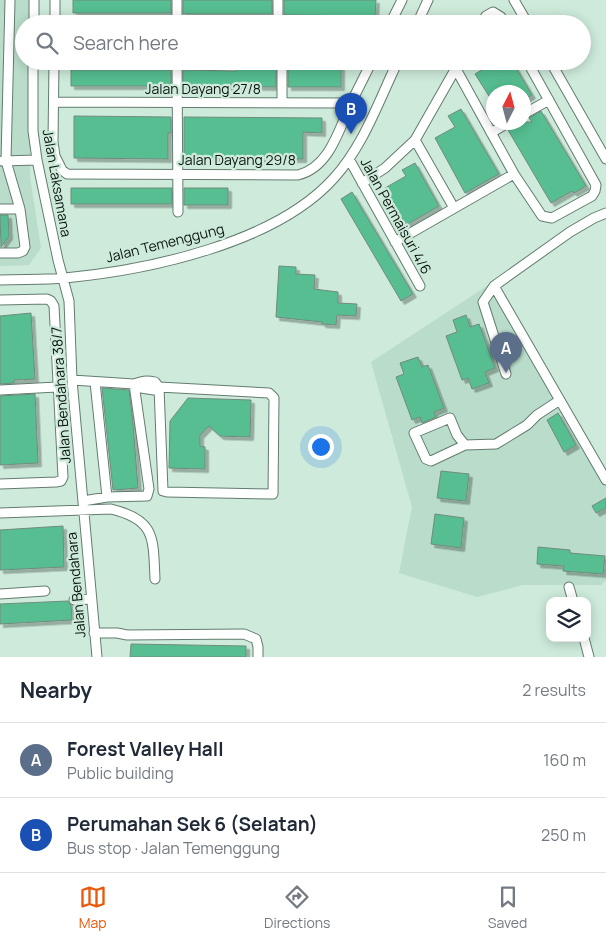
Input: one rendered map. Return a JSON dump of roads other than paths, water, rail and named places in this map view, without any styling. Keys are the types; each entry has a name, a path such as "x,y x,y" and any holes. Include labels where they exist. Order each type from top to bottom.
{"street":[{"path":"0,253 18,253 23,251 25,247 20,209 3,160 5,29 10,0"},
{"path":"34,0 34,15"},
{"path":"55,0 55,15"},
{"path":"177,0 177,15"},
{"path":"278,0 278,15"},
{"path":"394,15 402,0"},
{"path":"421,15 428,0"},
{"path":"514,0 523,15"},
{"path":"488,15 493,12 500,15"},
{"name":"Jalan Laksamana","path":"33,70 33,131 37,160 63,279"},
{"path":"54,70 54,102"},
{"path":"177,70 178,212"},
{"path":"282,70 282,103"},
{"name":"Jalan Dayang 29/8","path":"54,102 55,156 62,170 67,174 298,175 309,171 325,156 335,140 368,70"},
{"name":"Jalan Temenggung","path":"0,280 63,279 141,266 186,256 234,241 274,222 314,197 335,178 361,138 394,70"},
{"path":"362,183 384,168 416,140 455,70"},
{"path":"460,70 491,133 514,174 542,216 552,218 592,196 596,185 532,70"},
{"path":"555,70 606,159"},
{"path":"531,110 549,100"},
{"name":"Jalan Dayang 27/8","path":"54,102 351,103"},
{"path":"491,133 496,130"},
{"path":"416,140 454,208"},
{"name":"Jalan Permaisuri 4/6","path":"349,159 420,286"},
{"path":"3,160 37,160"},
{"path":"395,242 514,174"},
{"path":"0,209 20,209"},
{"path":"506,374 483,302 494,286 570,232 606,213"},
{"name":"Jalan Bendahara 38/7","path":"63,279 69,302 72,380 84,511"},
{"path":"494,286 606,480"},
{"path":"0,300 14,304 47,299 52,301 54,306 63,478 61,481 56,482 0,484"},
{"path":"72,380 134,384 142,380 155,382 158,387 163,491 273,494 274,398 269,393 158,387"},
{"path":"95,382 107,497"},
{"path":"83,500 147,496 149,489 134,384"},
{"path":"0,390 57,387"},
{"path":"465,445 457,435 450,418 414,433 426,459 430,461 465,445 496,444 527,425 537,415 560,400"},
{"path":"22,474 29,484"},
{"path":"0,514 110,510 128,513 142,521 153,540 156,579"},
{"name":"Jalan Bendahara","path":"84,511 97,657"},
{"path":"569,587 572,597"},
{"path":"0,594 45,591"},
{"path":"74,600 91,599"},
{"path":"94,636 117,638 127,635 244,634 256,639 258,657"},
{"path":"585,642 589,657"}],"place":[{"name":"Perumahan Sek 6 (Selatan)","path":"351,134"},
{"name":"Forest Valley Hall","path":"506,373"}]}
